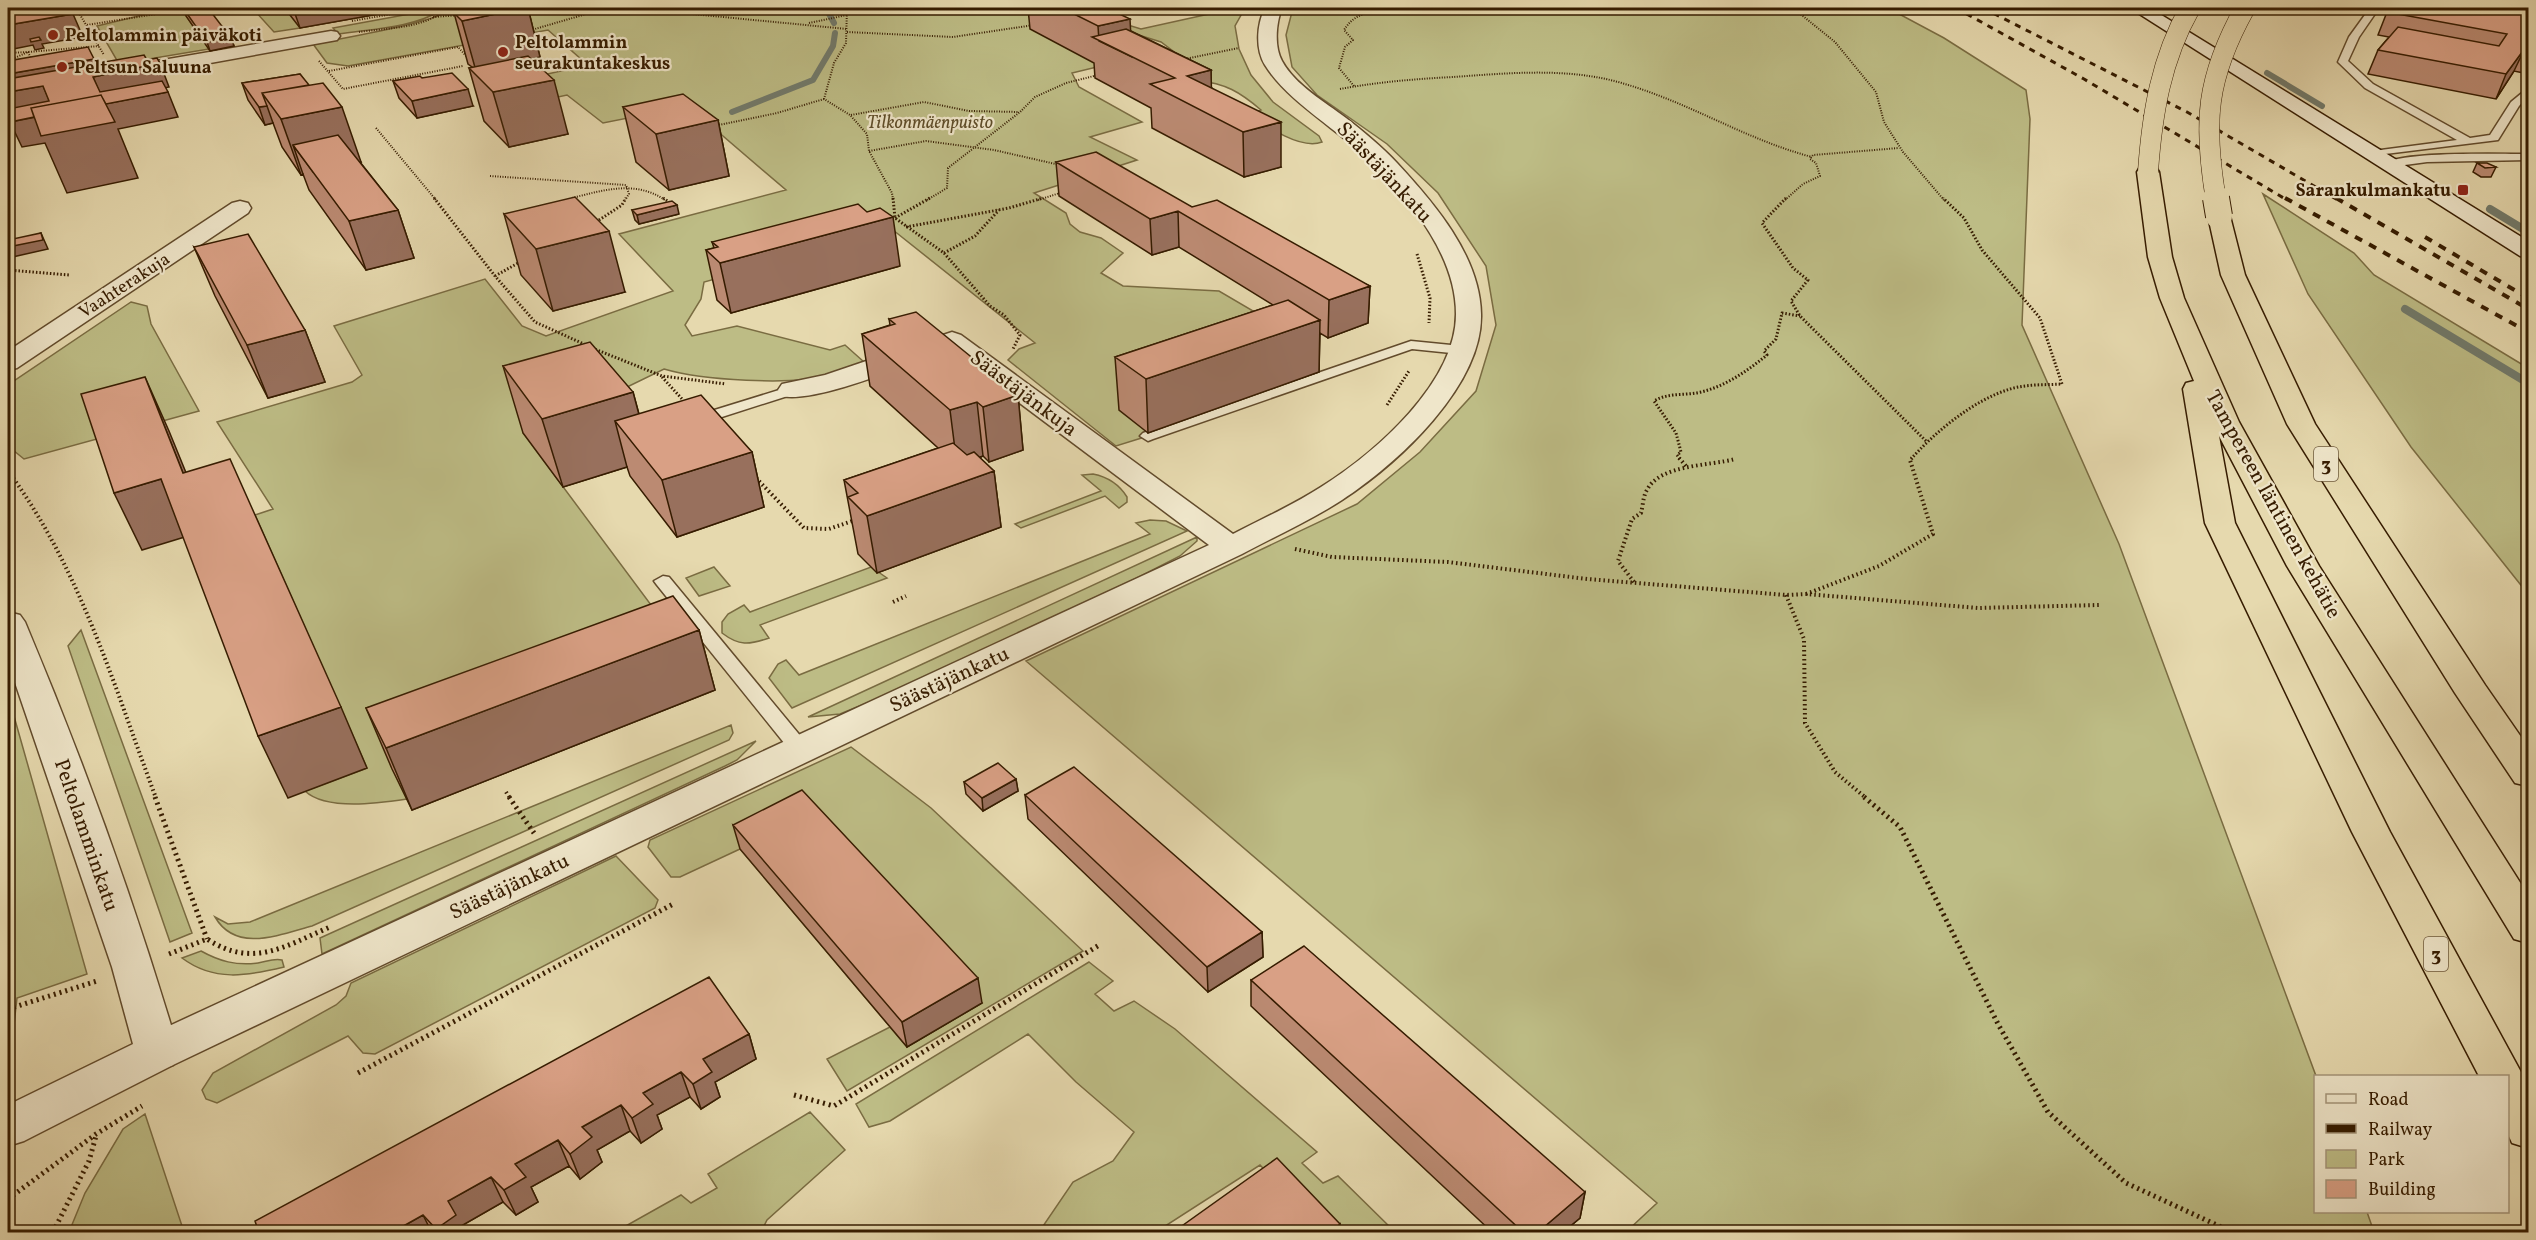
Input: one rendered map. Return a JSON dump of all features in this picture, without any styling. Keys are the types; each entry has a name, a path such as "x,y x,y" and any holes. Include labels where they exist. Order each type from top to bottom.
{"highway":[{"name":"Tampereen läntinen kehätie","path":"2190,8 2170,48 2160,77 2150,132 2148,172 2160,257 2187,334 2225,422 2304,566 2529,928"},
{"name":"3","path":"2244,8 2228,39 2216,72 2211,109 2210,168 2233,275 2301,424 2472,693 2529,757"},
{"name":"3","path":"2187,334 2220,523 2371,832 2500,1075"},
{"path":"2472,693 2529,774"},
{"path":"2509,1091 2529,1129"}],"street":[{"name":"Säästäjänkatu","path":"8,1127 157,1052 1243,540 1331,494 1401,438 1437,395 1453,369 1461,350 1467,331 1466,295 1460,273 1425,209 1352,131 1304,96 1273,62 1267,26 1273,8"},
{"path":"2139,8 2529,251"},
{"path":"93,78 331,36"},
{"name":"Vaahterakuja","path":"8,362 240,208"},
{"name":"Säästäjänkuja","path":"792,390 832,381 952,340 989,368 1243,540"},
{"name":"Peltolamminkatu","path":"8,622 35,688 133,968 157,1052"}],"lane":[{"path":"2374,8 2354,37 2343,62 2369,86 2468,141"},
{"path":"2382,159 2468,141 2494,138 2515,104 2529,92"},
{"path":"2382,159 2529,157"},
{"path":"1148,435 1411,343 1461,350"},
{"path":"700,419 792,390"},
{"path":"663,580 800,749"}],"path":[{"path":"76,8 114,75"},
{"path":"93,13 97,8"},
{"path":"87,25 156,16 194,8"},
{"path":"331,36 433,17 441,15 446,8"},
{"path":"524,12 670,8 692,14 847,31 952,37 1042,24"},
{"path":"805,25 858,8"},
{"path":"1354,86 1339,69 1345,47 1353,40 1344,30 1352,18 1372,12 1412,11 1424,8"},
{"path":"1792,8 1835,42 1876,92 1884,122 1900,148 1946,202 1964,218 1983,250 2005,279 2040,318 2062,384 2010,389 1990,398 1926,441 1910,459 1933,534 1879,566 1806,594"},
{"path":"524,32 598,10"},
{"path":"824,99 834,63 846,43 847,11"},
{"path":"433,17 468,14"},
{"path":"1021,28 1029,22"},
{"path":"328,72 466,45"},
{"path":"8,53 99,46"},
{"path":"458,47 471,62"},
{"path":"1181,60 1244,47"},
{"path":"8,61 28,52"},
{"path":"24,64 33,62 28,52"},
{"path":"313,54 344,89 463,66"},
{"path":"895,218 947,188 948,168 1020,112 1025,103 1042,93 1103,73"},
{"path":"1304,96 1354,86 1514,73 1572,74 1644,90 1747,135 1812,157 1822,153 1900,148"},
{"path":"704,128 777,114 824,99 850,115 867,134 868,151 892,193 895,218 944,253 990,306 1005,315 1020,335 1013,349 989,368"},
{"path":"850,115 924,102 969,111 1020,112"},
{"path":"376,128 405,160 495,276 535,322 662,376 696,382 792,390"},
{"path":"868,151 926,141 974,147 1068,166"},
{"path":"1812,157 1810,159 1816,163 1820,176 1810,179 1791,192 1777,204 1762,224 1793,268 1808,280 1791,301 1800,316 1926,441"},
{"path":"8,162 11,172"},
{"path":"490,176 626,185 660,194 677,208"},
{"path":"561,200 626,185"},
{"path":"589,225 626,201 630,196 626,185"},
{"path":"906,227 1000,210 1070,190"},
{"path":"944,253 972,240 987,227 1000,210"},
{"path":"1382,411 1401,387 1411,343 1429,323 1430,298 1415,249"},
{"path":"495,276 522,262"},
{"path":"8,270 69,275"},
{"path":"1686,466 1677,455 1681,452 1676,434 1654,401 1671,394 1701,393 1738,378 1767,355 1764,351 1776,339 1782,313 1800,316"},
{"path":"662,376 700,419"},
{"path":"1635,582 1618,561 1632,519 1641,513 1647,489 1661,474 1686,466 1710,466 1735,459"},
{"path":"748,470 804,528 829,529 861,518"},
{"path":"8,471 27,496 54,542 82,599 207,939 232,954 247,955 268,952 333,926"},
{"path":"1243,540 1332,557 1448,562 1786,595 1806,594 1978,608 2099,605"},
{"path":"1786,595 1804,639 1805,723 1835,772 1900,827 1998,1024 2048,1112 2126,1183 2232,1233"},
{"path":"893,602 906,596"},
{"path":"506,792 534,833"},
{"path":"524,838 545,829"},
{"path":"358,1073 675,903"},
{"path":"8,1009 133,968 207,939"},
{"path":"794,1095 834,1106 1101,944"},
{"path":"8,1199 96,1134 94,1152 59,1212 53,1233"}],"green space":[{"path":"172,8 335,8 300,28 274,32 254,10 186,16 209,49 119,64 97,26"},
{"path":"393,8 440,8 440,11 417,21 390,27 338,34 333,28 415,13 411,9 396,11"},
{"name":"Tilkonmäenpuisto","path":"451,8 1073,8 1101,66 1072,73 1079,87 1142,122 1090,137 1137,160 1034,193 1066,213 1070,224 1080,232 1101,238 1123,253 1101,273 1123,286 1219,291 1299,338 1148,436 1116,446 1008,360 1019,349 1035,343 893,230 704,282 701,299 685,325 692,336 737,326 830,350 845,345 864,362 829,375 770,381 723,379 664,369 623,389 523,424 523,433 689,656 407,799 354,804 326,801 314,797 305,791 367,768 255,515 273,509 217,422 352,382 362,375 334,326 485,279 522,326 546,336 673,291 619,234 786,190 688,106 603,123 567,95 530,103 511,82 584,66 582,60 548,30 348,66 327,63 313,44 430,19"},
{"path":"1204,8 1245,8 1235,26 1239,49 1251,75 1273,102 1319,136 1322,142 1304,143 1284,136 1250,114 1261,110 1239,93 1224,86 1198,81 1173,51 1161,42 1116,28 1128,25 1141,29 1209,14"},
{"path":"1293,8 1888,8 1944,38 2026,90 2030,119 2022,325 2119,544 2316,1075 2314,1213 2367,1213 2374,1232 1626,1232 1657,1203 1026,661 1357,504 1420,452 1476,391 1496,325 1486,266 1438,193 1387,144 1317,95 1292,67 1286,35"},
{"path":"2263,194 2354,253 2374,275 2528,368 2528,594 2411,447 2308,294"},
{"path":"131,302 147,306 151,324 199,411 24,459 8,446 8,385"},
{"path":"1093,474 1104,477 1117,485 1127,497 1127,502 1119,508 1105,496 1021,528 1015,524 1101,491 1082,475"},
{"path":"1150,520 1166,521 1187,531 792,708 769,678 778,664 786,660 799,675 1150,534 1136,523"},
{"path":"1197,537 1197,541 1180,556 1137,578 884,696 840,714 808,717"},
{"path":"714,567 730,586 699,596 686,578"},
{"path":"871,567 887,578 760,625 769,638 744,643 722,633 722,622 728,614 744,605 750,612"},
{"path":"81,630 192,933 170,942 68,646"},
{"path":"8,695 87,974 17,998 8,1077"},
{"path":"731,725 733,733 729,740 312,926 272,937 246,938 234,935 215,917 228,924 250,922"},
{"path":"756,741 737,760 725,766 322,954 320,938"},
{"path":"851,747 931,808 1083,951 847,1091 827,1059 890,1027 907,1047 740,849 680,877 671,877 648,847 650,840"},
{"path":"616,856 658,900 655,908 375,1054 363,1053 348,1036 217,1103 206,1099 202,1090 213,1073 336,1005 346,996 351,983"},
{"path":"201,951 214,958 235,963 250,964 282,960 284,967 257,973 219,974 194,966 182,958"},
{"path":"1089,962 1113,981 1095,994 1114,1011 1134,1001 1175,1029 1317,1152 1302,1163 1323,1183 1338,1176 1395,1232 1323,1232 1260,1165 1156,1232 1039,1232 1073,1182 1113,1161 1134,1132 1076,1082 1028,1034 890,1121 869,1127 856,1104"},
{"path":"810,1112 845,1150 767,1220 761,1232 615,1232 681,1195 691,1203 717,1188 708,1174"},
{"path":"145,1114 184,1232 69,1232 85,1193 123,1129"}],"building":[{"path":"42,8 70,8 73,14 8,25 8,13"},
{"path":"183,8 208,8 231,38 207,42"},
{"path":"463,8 524,8 462,21 454,13 467,11"},
{"path":"1062,8 1107,8 1130,19 1098,26"},
{"path":"2391,8 2529,8 2529,48 2525,48 2506,74 2378,50 2398,27 2499,46 2507,34 2387,12"},
{"path":"1126,29 1211,70 1187,76 1281,122 1243,132 1150,84 1175,78 1092,37"},
{"path":"39,37 41,40 31,42 30,39"},
{"path":"88,47 94,59 8,74 8,61"},
{"path":"144,55 147,60 157,58 160,63 93,77 100,92 162,81 168,92 106,104 101,95 31,108 34,117 10,122 8,109 49,101 43,86 8,92 8,79"},
{"path":"528,56 554,80 493,92 469,68"},
{"path":"452,73 468,89 412,101 393,81 420,76 422,78"},
{"path":"300,74 309,85 262,93 267,106 259,107 242,83"},
{"path":"323,83 342,107 281,119 262,93"},
{"path":"683,94 718,120 656,134 623,107"},
{"path":"101,95 115,122 41,136 31,108"},
{"path":"338,135 398,210 349,221 293,145"},
{"path":"1096,152 1192,207 1217,200 1370,286 1329,300 1178,211 1150,219 1056,162"},
{"path":"2477,163 2487,163 2496,167 2485,168"},
{"path":"575,197 609,231 536,249 504,214"},
{"path":"672,201 677,205 637,215 632,210"},
{"path":"858,204 867,212 880,208 893,217 720,263 706,250 718,247 712,242"},
{"path":"41,233 43,240 8,247 8,240"},
{"path":"248,234 305,330 247,345 194,247"},
{"path":"1288,300 1320,320 1146,379 1115,357"},
{"path":"916,312 1018,395 983,407 977,402 950,410 862,334 895,324 889,319"},
{"path":"590,342 633,392 542,419 503,366"},
{"path":"145,377 183,473 230,459 341,707 258,736 161,479 114,493 81,394"},
{"path":"701,395 752,452 662,480 615,421"},
{"path":"953,443 967,455 974,452 994,471 867,516 848,497 858,493 844,480"},
{"path":"673,596 699,630 386,748 366,708"},
{"path":"998,763 1016,779 982,798 964,782"},
{"path":"1074,767 1262,932 1207,967 1025,795"},
{"path":"802,790 978,978 902,1022 733,825"},
{"path":"1304,946 1585,1192 1537,1233 1524,1233 1251,980"},
{"path":"709,977 749,1034 703,1059 712,1072 693,1084 681,1072 643,1093 653,1104 632,1118 621,1105 582,1127 592,1137 570,1154 558,1140 515,1164 526,1177 504,1190 491,1177 448,1201 456,1215 436,1229 423,1215 391,1233 259,1233 255,1221"},
{"path":"1277,1158 1340,1224 1330,1233 1172,1233"}],"waterway":[{"path":"826,8 834,23"},
{"path":"732,112 813,80 833,46 835,33"},
{"path":"2267,73 2322,106"},
{"path":"2490,209 2528,232"},
{"path":"2405,309 2528,383"}],"railway":[{"path":"1956,8 2084,79 2287,200"},
{"path":"1983,8 2187,112 2338,200"},
{"path":"2285,198 2528,332"},
{"path":"2336,198 2528,309"},
{"path":"2425,237 2528,298"}],"place":[{"name":"Peltolammin päiväkoti","path":"53,35"},
{"name":"Peltolammin seurakuntakeskus","path":"503,52"},
{"name":"Peltsun Saluuna","path":"62,67"},
{"name":"Sarankulmankatu","path":"2463,190"}]}
